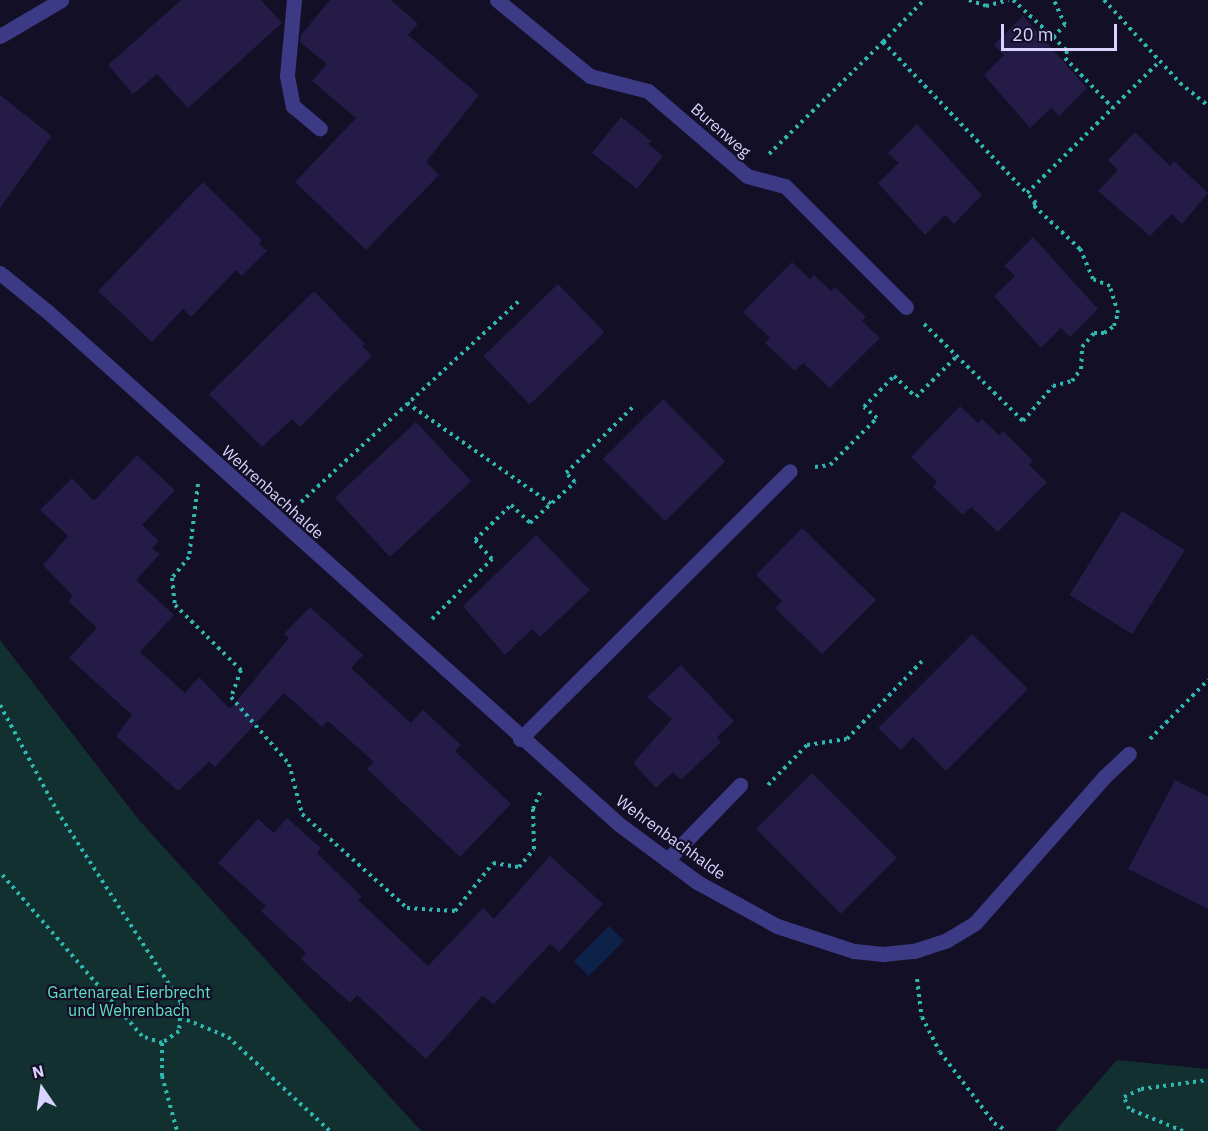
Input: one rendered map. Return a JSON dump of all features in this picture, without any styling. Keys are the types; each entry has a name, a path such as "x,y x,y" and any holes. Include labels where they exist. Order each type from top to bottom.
{"street":[{"path":"0,36 60,0"},
{"path":"294,0 286,76 293,106 320,129"},
{"name":"Burenweg","path":"497,0 590,76 648,91 747,176 785,186 906,307"},
{"name":"Wehrenbachhalde","path":"0,273 551,766 667,860 698,882 777,926 854,951 914,951 946,940 975,922 1104,777 1130,754"},
{"path":"520,739 790,471"},
{"path":"667,860 740,785"}],"path":[{"path":"747,176 924,0"},
{"path":"969,0 986,6 1008,0"},
{"path":"1013,0 1067,51 1065,58 1113,108"},
{"path":"1053,37 1065,25 1054,0"},
{"path":"1104,0 1160,61 1208,106"},
{"path":"883,42 1027,193 1035,203 1033,205 1080,249 1093,279 1110,286 1119,313 1114,326 1104,333 1094,333 1082,347 1081,369 1072,381 1053,386 1023,421 958,355 906,307"},
{"path":"1027,193 1160,61"},
{"path":"278,522 520,300"},
{"path":"790,471 830,465 876,418 864,407 894,376 916,397 958,355"},
{"path":"407,403 551,504"},
{"path":"411,641 492,559 475,540 512,505 530,523 575,482 566,473 634,406"},
{"path":"204,454 193,506 189,557 172,578 175,605 241,670 231,697 289,764 302,813 407,908 455,911 494,863 519,867 534,849 533,808 551,766"},
{"path":"740,785 768,785 807,745 847,739 925,658"},
{"path":"1130,754 1155,735 1208,680"},
{"path":"0,705 57,811 181,1003 179,1031 162,1043"},
{"path":"0,872 142,1036 162,1043"},
{"path":"914,951 922,1017 936,1043 994,1123 1007,1131"},
{"path":"180,1017 228,1037 330,1131"},
{"path":"162,1043 162,1076 177,1131"},
{"path":"1183,1131 1130,1108 1124,1096 1141,1089 1208,1080"}],"green space":[{"name":"Gartenareal Eierbrecht und Wehrenbach","path":"0,640 139,820 421,1131 0,1131"},
{"path":"1117,1060 1208,1069 1208,1131 1055,1131"}],"water":[{"path":"609,926 624,941 588,976 574,961"}],"building":[{"path":"181,0 261,0 282,23 188,108 157,74 133,94 108,65"},
{"path":"330,0 391,0 418,24 408,35 479,95 426,162 439,175 366,250 295,182 356,118 312,81 327,64 300,42 301,35"},
{"path":"1023,16 1087,88 1059,116 1051,108 1030,128 984,75 1004,55 994,45"},
{"path":"0,95 52,136 0,208"},
{"path":"621,117 651,141 648,144 663,156 637,189 592,153"},
{"path":"917,124 982,195 954,224 945,215 925,235 878,183 899,163 888,153"},
{"path":"1135,132 1170,166 1174,161 1208,193 1182,224 1172,214 1150,236 1098,191 1118,170 1108,160"},
{"path":"203,182 262,240 259,244 267,251 242,276 236,270 191,317 183,309 152,342 98,291"},
{"path":"1033,237 1098,309 1070,337 1061,328 1041,348 994,296 1015,276 1004,266"},
{"path":"792,262 810,279 814,275 831,291 835,287 866,317 862,321 880,338 830,388 803,363 795,371 765,343 770,338 743,312"},
{"path":"558,284 605,332 530,404 483,356"},
{"path":"314,291 365,344 362,346 372,356 300,427 292,419 262,447 209,394"},
{"path":"663,399 725,461 665,521 603,459"},
{"path":"960,406 978,423 982,419 999,435 1003,431 1033,461 1029,465 1047,482 998,532 971,507 963,515 933,487 937,482 911,457"},
{"path":"416,422 471,481 390,557 335,498"},
{"path":"137,455 175,490 142,525 159,541 152,548 160,554 136,580 174,615 140,652 185,693 199,677 230,709 289,638 284,634 310,607 363,655 351,668 411,723 423,710 461,745 455,751 511,804 460,857 367,769 374,762 328,721 322,727 284,693 215,767 209,762 178,791 116,736 132,715 69,658 97,628 68,601 73,596 43,565 68,536 40,510 72,478 94,501"},
{"path":"1122,511 1185,550 1132,634 1070,595"},
{"path":"802,528 876,600 822,654 775,608 782,601 756,575"},
{"path":"536,535 590,590 540,637 532,629 505,655 463,606"},
{"path":"972,634 1028,689 946,771 913,737 901,750 878,728"},
{"path":"681,665 734,721 717,737 721,742 681,780 673,772 656,788 633,763 672,719 647,697"},
{"path":"812,773 897,858 841,914 756,829"},
{"path":"1175,780 1208,796 1208,909 1128,869"},
{"path":"287,818 321,848 317,853 362,897 358,900 428,966 483,908 494,919 550,856 603,904 559,952 550,944 494,1004 482,996 426,1059 357,995 350,1003 301,959 306,953 261,911 266,906 218,863 258,819 274,833"}]}
